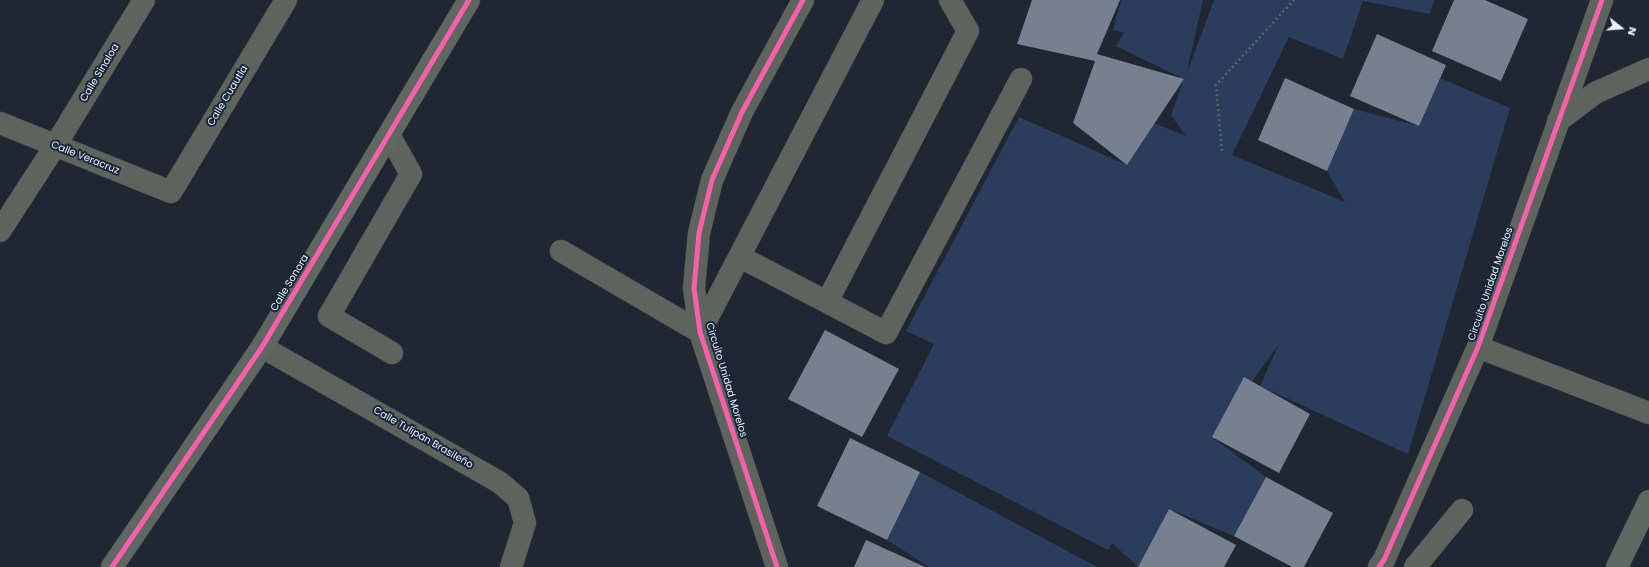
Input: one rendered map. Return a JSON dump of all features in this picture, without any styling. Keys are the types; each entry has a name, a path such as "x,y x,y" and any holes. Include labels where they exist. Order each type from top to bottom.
{"street":[{"name":"Calle Sinaloa","path":"0,231 55,146 144,0"},
{"name":"Calle Cuautla","path":"171,192 286,0"},
{"name":"Calle Sonora","path":"112,567 262,347 469,0"},
{"name":"Circuito Unidad Morelos","path":"777,567 700,332 694,288 699,233 712,180 742,112 803,0"},
{"path":"561,251 700,332 873,0"},
{"path":"827,302 968,31 950,0"},
{"name":"Circuito Unidad Morelos","path":"1380,567 1478,347 1602,0"},
{"path":"1558,121 1595,93 1649,69"},
{"path":"740,257 886,333 1021,79"},
{"name":"Calle Veracruz","path":"0,123 171,192"},
{"path":"389,134 411,174 329,316 392,352"},
{"name":"Calle Tulipán Brasileño","path":"262,347 499,482 518,498 525,523 511,567"},
{"name":"Circuito Unidad Morelos","path":"1478,347 1649,413"},
{"path":"1617,567 1649,500"},
{"path":"1418,566 1462,510"}],"path":[{"path":"1222,151 1216,85 1294,0"}],"shaded area":[{"path":"1121,0 1203,0 1186,75 1214,0 1434,0 1430,14 1363,1 1343,59 1289,37 1232,155 1345,202 1327,171 1354,109 1419,126 1440,78 1510,108 1408,454 1260,386 1279,344 1212,437 1266,477 1234,536 1169,509 1138,567 1112,543 1108,550 887,436 934,344 906,331 1019,117 1127,165 1151,122 1186,136 1171,115 1184,79 1116,46 1124,33 1113,30"},
{"path":"920,472 1097,567 929,567 887,540"}],"building":[{"path":"1032,0 1120,0 1097,54 1184,79 1127,165 1073,123 1095,61 1017,44"},
{"path":"1454,0 1485,0 1528,19 1501,81 1432,51"},
{"path":"1377,34 1446,65 1419,126 1350,96"},
{"path":"1285,78 1354,109 1327,171 1258,140"},
{"path":"825,330 899,369 862,437 788,399"},
{"path":"1244,377 1310,414 1279,473 1212,437"},
{"path":"850,438 920,472 887,540 817,506"},
{"path":"1266,477 1333,513 1304,567 1292,567 1234,536"},
{"path":"1169,509 1236,545 1224,567 1138,567"},
{"path":"866,540 925,567 854,567"}],"cycle path":[{"path":"112,567 262,347 469,0"},
{"path":"777,567 700,332 694,288 699,233 712,180 742,112 803,0"},
{"path":"1379,567 1384,560 1478,347 1602,0"}]}
